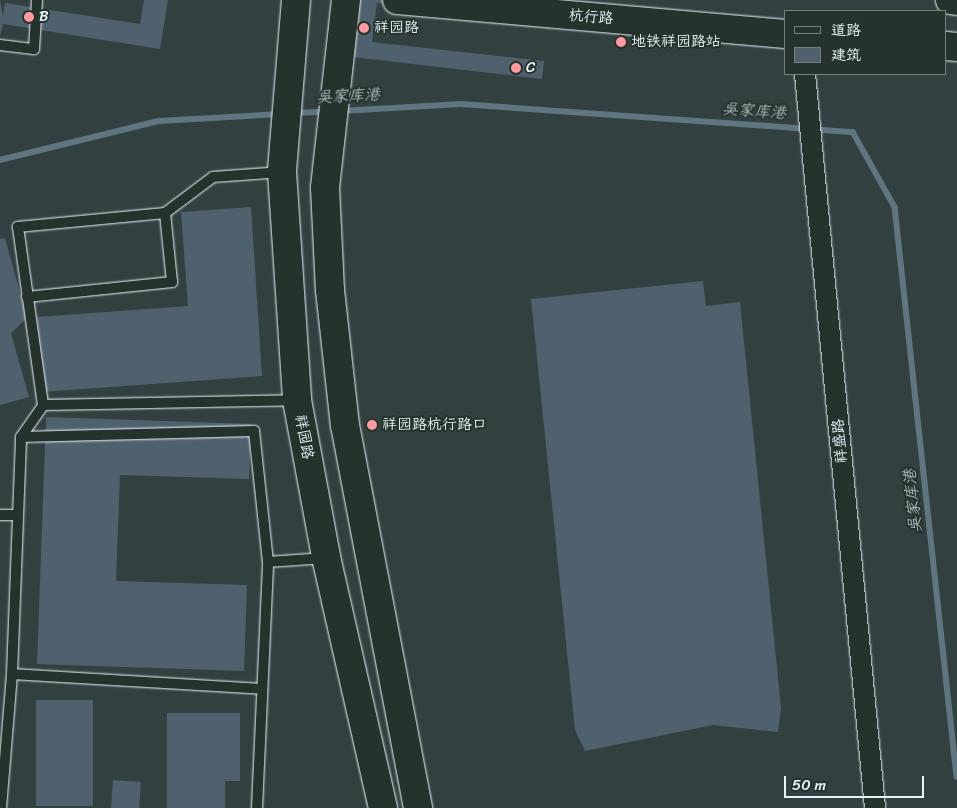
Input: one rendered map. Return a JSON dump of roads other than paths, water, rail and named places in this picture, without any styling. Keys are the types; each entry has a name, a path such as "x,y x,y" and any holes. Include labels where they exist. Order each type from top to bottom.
{"main road":[{"name":"祥园路","path":"296,0 282,172 297,400 326,557 384,808"},
{"path":"346,0 325,188 330,290 345,425 418,808"},
{"name":"杭行路","path":"397,0 784,34"},
{"path":"950,0 957,0"}],"street":[{"name":"祥盛路","path":"805,75 875,808"}],"lane":[{"path":"0,45 34,49 37,0"},
{"path":"1,808 12,674 21,438 42,405 18,227 165,213 213,177 282,172"},
{"path":"27,297 172,282 165,213"},
{"path":"42,405 297,400"},
{"path":"21,438 254,431 268,562 257,808"},
{"path":"0,515 17,515"},
{"path":"268,562 326,557"},
{"path":"12,674 262,689"}],"waterway":[{"name":"吴家库港","path":"341,111 461,104 853,132 895,207 957,777"},
{"name":"吴家库港","path":"293,113 326,112"},
{"name":"吴家库港","path":"0,160 159,121 279,114"}],"place":[{"name":"B","path":"29,17"},
{"name":"祥园路","path":"364,28"},
{"name":"地铁祥园路站","path":"621,42"},
{"name":"C","path":"516,68"},
{"name":"祥园路杭行路口","path":"372,425"}]}
